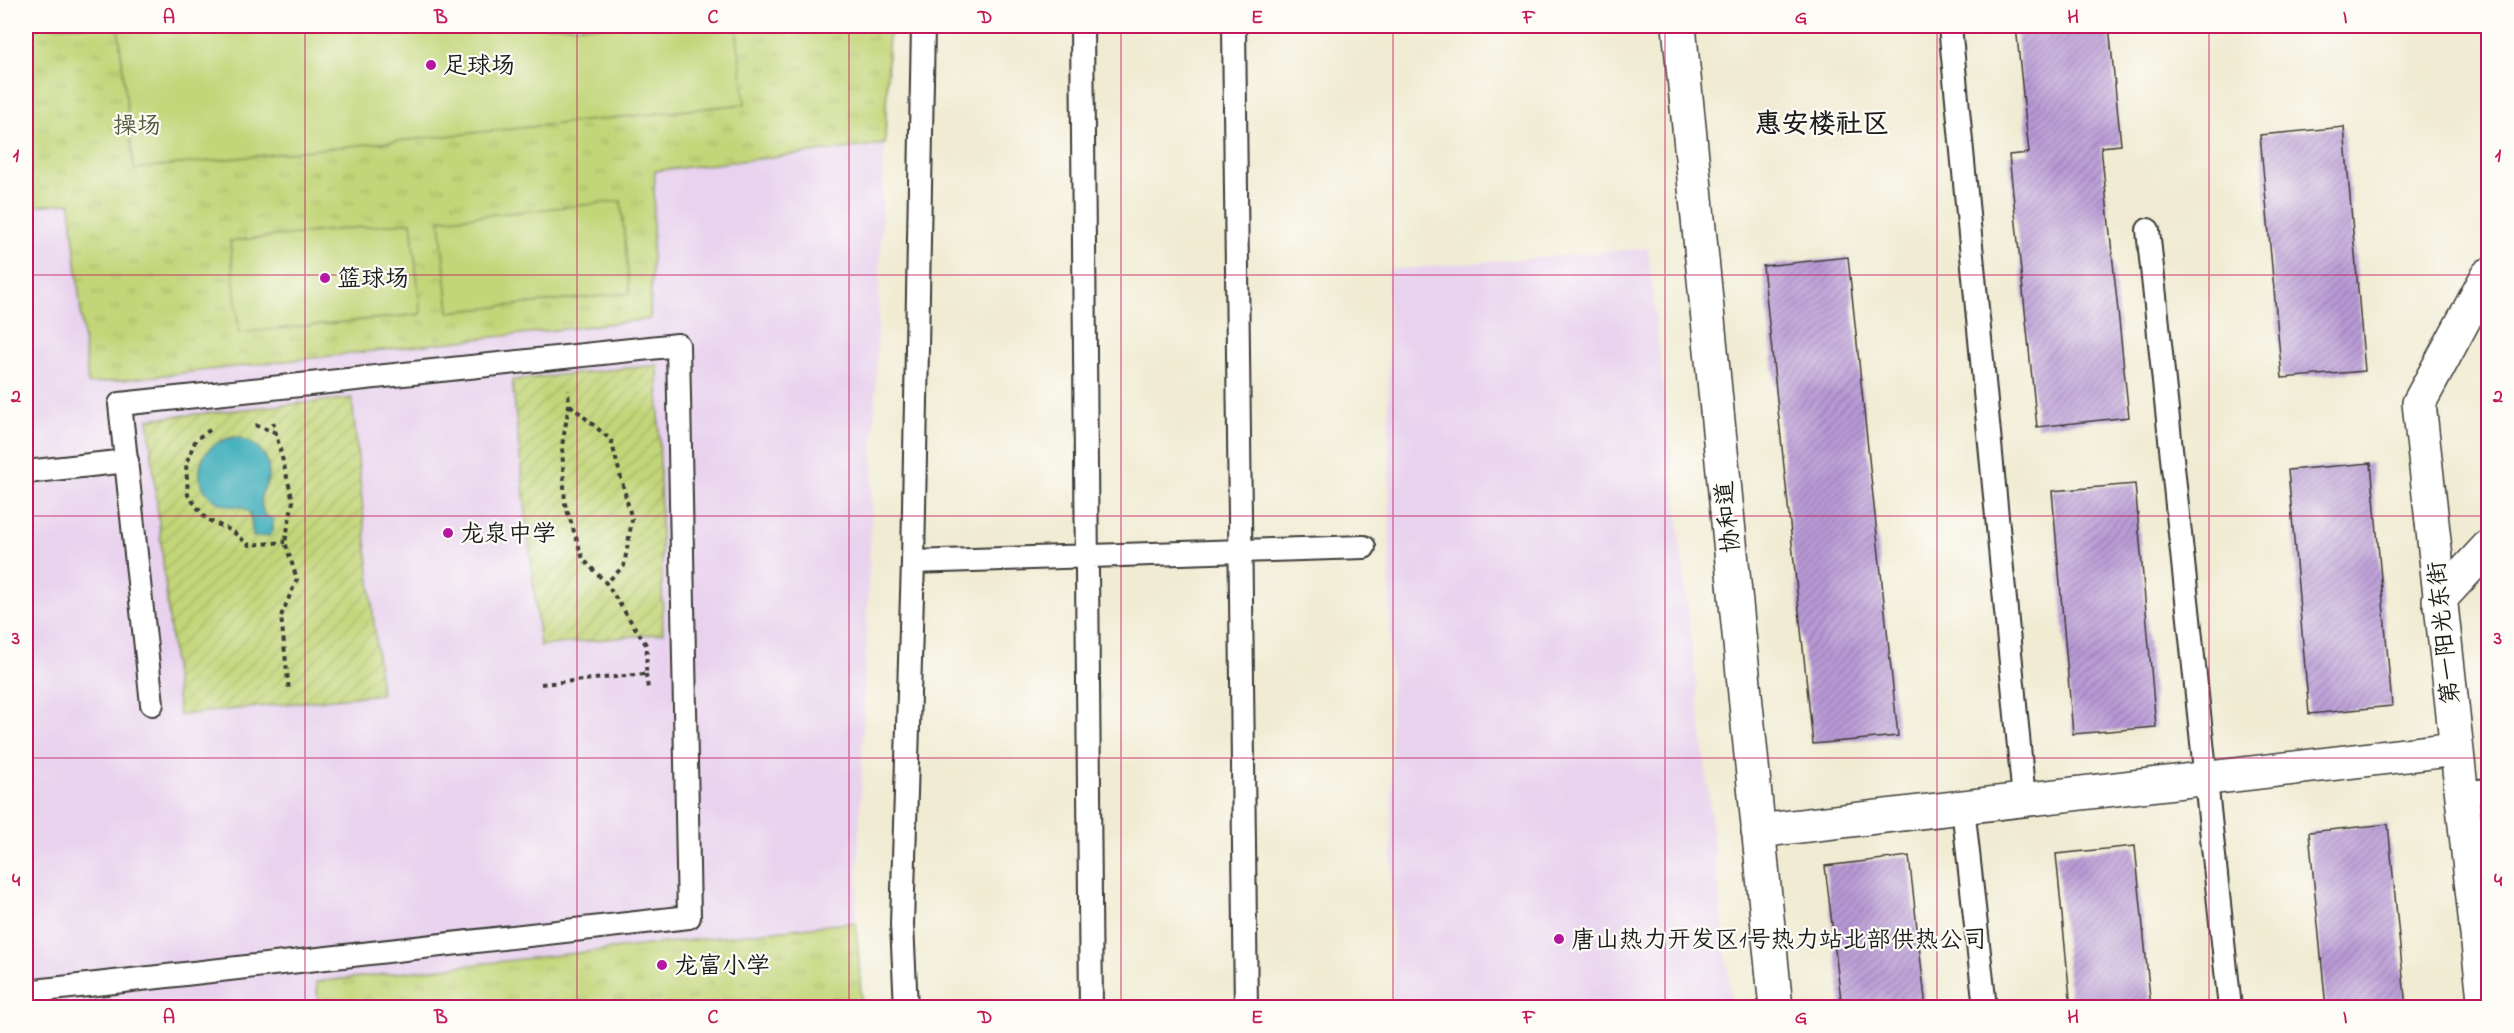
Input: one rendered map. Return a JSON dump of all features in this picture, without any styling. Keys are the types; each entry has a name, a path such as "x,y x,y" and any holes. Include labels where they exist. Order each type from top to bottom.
{"street":[{"name":"协和道","path":"1678,26 1776,1008"},
{"name":"第一阳光东街","path":"2485,1008 2475,791 2456,749 2419,403 2488,275"},
{"path":"2439,600 2488,547"},
{"path":"1758,831 2456,749"}],"lane":[{"path":"906,1008 902,924 913,562 923,26"},
{"path":"1082,26 1091,1008"},
{"path":"1234,26 1246,1008"},
{"path":"1950,26 2024,799"},
{"path":"2148,230 2230,1008"},
{"path":"26,992 688,917 678,345 120,404 152,704"},
{"path":"26,472 127,461"},
{"path":"913,562 1364,547"},
{"path":"1963,807 1985,1008"}],"path":[{"path":"541,684 646,674 647,646 606,583 583,559 565,504 562,446 569,405 567,357"},
{"path":"270,388 274,432 293,501 285,542 297,579 281,616 289,691"},
{"path":"569,405 611,440 632,520 624,566 606,583"},
{"path":"250,423 274,432"},
{"path":"217,426 196,439 186,464 188,495 206,519 232,531 249,545 285,542"}],"shaded area":[{"name":"龙泉中学","path":"26,26 889,26 856,922 862,1007 26,1007"},
{"path":"1648,248 1732,1007 1393,1007 1388,270"}],"green space":[{"name":"操场","path":"26,26 889,26 885,144 655,171 650,319 88,384 70,203 26,207"},
{"name":"足球场","path":"118,26 736,26 745,104 134,169"},
{"name":"篮球场","path":"621,201 630,293 449,312 440,220"},
{"name":"篮球场","path":"411,222 421,314 239,333 230,241"},
{"path":"658,365 663,633 540,646 512,380"},
{"path":"352,398 381,694 179,715 148,419"},
{"name":"龙富小学","path":"856,922 862,1007 319,1007 316,982"}],"water":[{"path":"235,437 249,442 265,456 269,470 261,503 264,515 273,519 273,531 269,536 253,537 250,513 242,507 225,505 212,498 203,488 200,476 201,463 207,452 219,442"}],"building":[{"path":"2016,26 2109,26 2121,145 2101,147 2129,417 2037,427 2009,155 2029,153"},
{"path":"2344,127 2365,371 2282,378 2260,135"},
{"path":"1848,257 1898,736 1813,744 1763,266"},
{"path":"2371,463 2392,706 2309,714 2288,470"},
{"path":"2135,484 2156,727 2073,734 2052,491"},
{"path":"2388,824 2406,1008 2326,1008 2309,832"},
{"path":"2135,846 2151,1008 2071,1008 2056,854"},
{"path":"1909,856 1926,1008 1842,1008 1825,866"}],"place":[{"name":"足球场","path":"431,65"},
{"name":"篮球场","path":"325,278"},
{"name":"龙泉中学","path":"448,533"},
{"name":"唐山热力开发区1号热力站北部供热公司","path":"1559,939"},
{"name":"龙富小学","path":"662,965"}],"district":[{"name":"惠安楼社区","path":"1822,123"}]}
